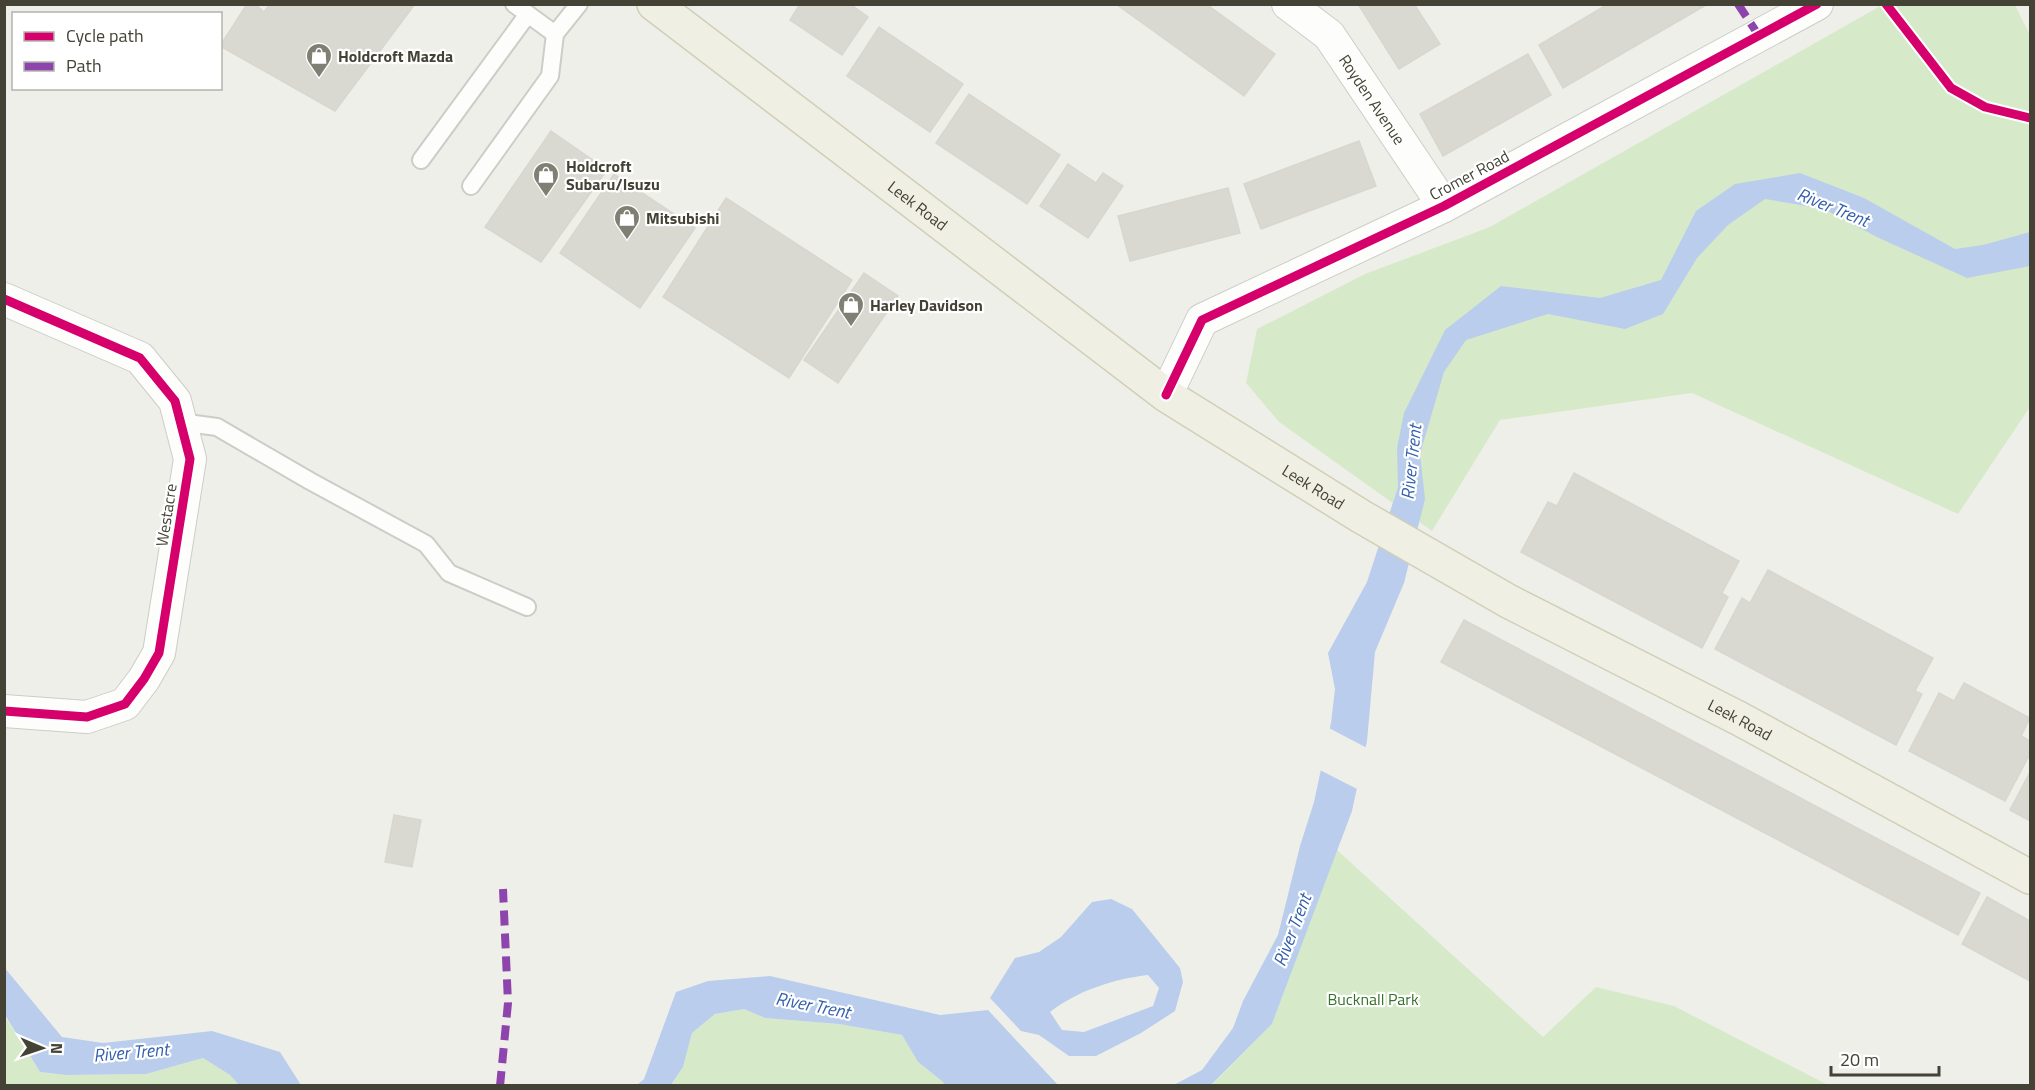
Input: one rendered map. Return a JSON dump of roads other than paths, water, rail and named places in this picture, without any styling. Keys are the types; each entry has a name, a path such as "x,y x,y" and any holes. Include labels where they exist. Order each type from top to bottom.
{"main road":[{"name":"Leek Road","path":"654,4 1166,395 1362,517 1508,601 1740,719 2031,877"}],"street":[{"name":"Royden Avenue","path":"1288,4 1329,35 1443,206"},
{"name":"Cromer Road","path":"1166,395 1202,320 1443,206 1817,4"},
{"name":"Westacre","path":"4,299 140,358 175,402 190,459 159,652 144,679 125,704 87,717 4,711"}],"lane":[{"path":"471,186 550,76 555,33 579,4"},
{"path":"421,160 521,9 555,33"},
{"path":"180,422 217,427 310,481 426,543 449,573 527,607"}],"water":[{"name":"River Trent","path":"1800,173 1864,198 1955,249 1983,245 2030,232 2030,266 1967,278 1879,238 1824,209 1765,199 1728,225 1697,258 1663,314 1625,329 1548,314 1466,340 1444,372 1420,454 1425,499 1404,583 1375,652 1367,741 1352,811 1272,1024 1211,1085 1172,1086 1202,1070 1233,1028 1243,1001 1278,935 1300,846 1314,802 1331,723 1335,689 1328,653 1367,582 1398,487 1397,448 1404,413 1445,330 1501,286 1600,298 1661,280 1696,211 1735,184"},
{"path":"1111,899 1132,909 1180,968 1183,982 1175,1011 1141,1033 1096,1056 1069,1056 1039,1035 1021,1031 990,998 1015,958 1039,952 1061,937 1092,902","holes":["1148,975 1159,988 1153,1006 1084,1032 1062,1030 1050,1012 1084,992 1122,980"]},
{"name":"River Trent","path":"4,967 62,1037 103,1043 212,1031 280,1052 301,1085 239,1085 230,1075 203,1058 146,1074 66,1075 40,1072 5,1015"},
{"name":"River Trent","path":"770,976 940,1015 988,1010 1058,1085 944,1085 918,1062 902,1035 839,1024 765,1018 744,1009 715,1014 692,1033 683,1067 671,1085 637,1085 644,1079 676,992 708,981"}],"place":[{"name":"Holdcroft Mazda","path":"319,79"},
{"name":"Holdcroft Subaru/Isuzu","path":"546,198"},
{"name":"Mitsubishi","path":"627,241"},
{"name":"Harley Davidson","path":"851,328"}],"park label":[{"name":"Bucknall Park","path":"1373,999"}]}
